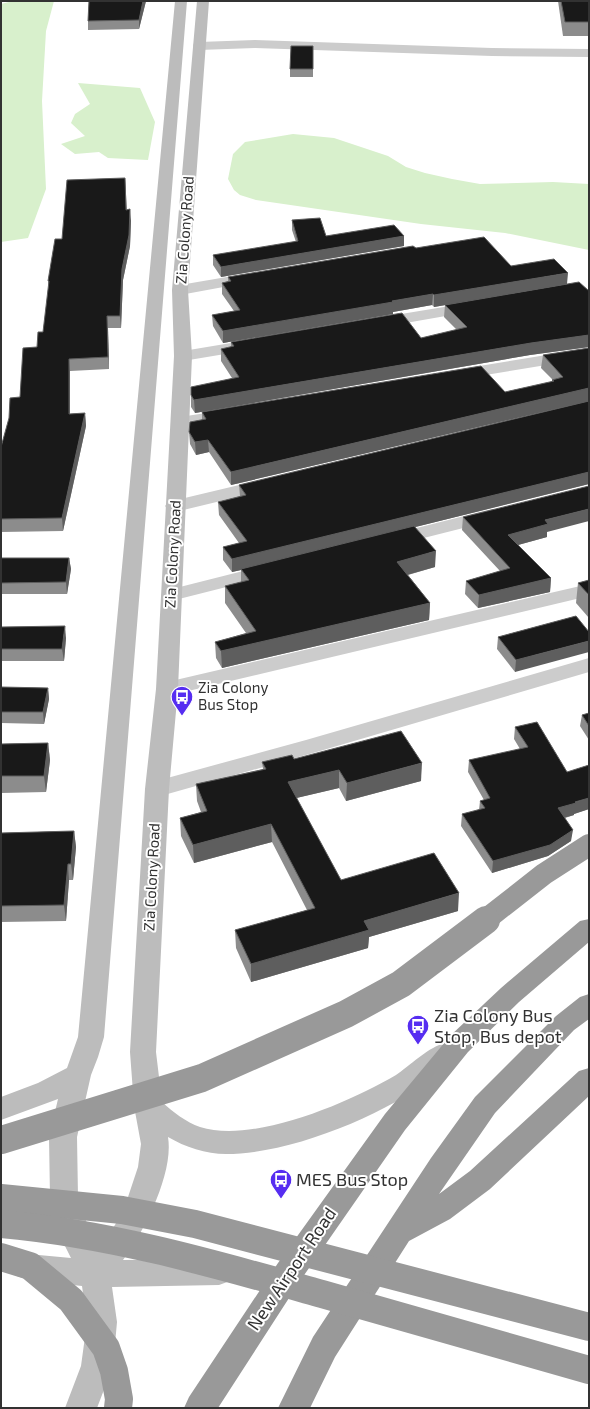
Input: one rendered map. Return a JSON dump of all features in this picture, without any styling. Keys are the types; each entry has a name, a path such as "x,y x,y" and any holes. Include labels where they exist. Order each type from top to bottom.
{"highway":[{"path":"1,1140 202,1078 346,1014 401,984 454,945 544,874 589,845"},
{"name":"New Airport Road","path":"200,1408 289,1272 395,1122 459,1044 510,995 589,928"},
{"path":"294,1408 324,1347 397,1233 485,1105 565,1024 589,1004"},
{"path":"397,1233 440,1210 480,1180 589,1079"},
{"path":"1,1198 122,1210 195,1224 589,1327"},
{"path":"1,1224 98,1236 199,1259 589,1370"},
{"path":"1,1257 30,1266 71,1300 106,1348 114,1371 119,1399 118,1408"}],"main road":[{"name":"Zia Colony Road","path":"81,1408 97,1366 102,1322 95,1274 79,1244 64,1197 63,1137 77,1075 85,1058 90,1037 181,1"},
{"name":"Zia Colony Road","path":"95,1274 125,1234 141,1201 152,1167 155,1144 148,1106 143,1052 157,789 167,689 180,422 183,356 180,290 203,1"},
{"path":"148,1106 169,1125 186,1134 204,1140 222,1142 253,1141 294,1131 331,1119 372,1101 406,1082 459,1044"},
{"path":"1,1109 48,1091 77,1075"},
{"path":"1,1265 95,1274 289,1272"}],"street":[{"path":"199,46 255,44 492,52 589,53"},
{"path":"180,290 265,276"},
{"path":"363,326 488,304"},
{"path":"183,356 261,343"},
{"path":"440,378 589,353"},
{"path":"180,422 251,410"},
{"path":"175,506 283,480"},
{"path":"372,545 512,510"},
{"path":"171,595 287,566"},
{"path":"167,689 589,590"},
{"path":"157,789 312,746 589,665"}],"shaded area":[{"path":"13,1 54,1 46,31 42,101 46,189 28,238 1,242 1,4"},
{"path":"78,83 140,88 155,122 148,160 108,158 99,152 75,154 61,144 85,136 71,123 75,114 90,104"},
{"path":"293,134 334,138 388,156 406,167 425,173 480,184 553,182 589,184 589,250 505,233 421,224 256,200 240,195 234,190 228,179 233,154 245,142"}],"building":[{"path":"89,1 143,1 139,20 88,21"},
{"path":"561,1 589,1 589,22 565,22"},
{"path":"291,46 313,46 313,69 290,69"},
{"path":"125,178 126,210 130,209 129,235 122,269 120,316 107,316 108,357 69,359 69,414 85,413 62,518 1,519 1,447 9,418 10,398 20,397 23,348 37,347 38,332 43,332 48,281 55,239 62,239 67,180"},
{"path":"320,218 326,236 394,225 404,236 221,267 213,255 298,241 292,220"},
{"path":"484,237 511,266 554,259 568,273 433,294 223,331 212,315 240,310 222,283 231,281 228,277 413,246 416,248"},
{"path":"579,282 589,291 589,335 531,343 194,400 191,395 191,387 239,377 221,349 234,346 231,342 402,313 421,338 467,327 445,305"},
{"path":"589,348 589,388 231,472 208,440 195,442 189,432 190,422 206,419 202,412 481,366 505,392 554,381 552,380 563,377 543,355"},
{"path":"589,401 589,472 232,559 223,547 247,541 218,502 246,495 239,485"},
{"path":"589,486 589,509 545,520 548,524 508,535 551,578 479,595 466,581 510,568 463,517"},
{"path":"414,526 436,551 397,562 430,603 221,651 215,642 256,631 225,586 249,580 241,569"},
{"path":"1,558 69,558 66,582 1,583"},
{"path":"589,580 589,595 578,583"},
{"path":"576,616 589,632 589,641 516,660 498,637"},
{"path":"65,626 62,649 1,649 1,627"},
{"path":"1,687 48,688 43,712 1,712"},
{"path":"589,713 589,726 582,715"},
{"path":"537,722 567,772 589,765 589,798 558,808 573,830 550,845 493,861 462,814 485,808 480,801 490,798 469,760 528,747 515,727"},
{"path":"401,731 422,763 347,783 339,770 288,782 341,880 434,853 459,893 364,921 369,930 251,964 235,930 315,908 271,824 193,845 180,818 207,811 196,784 266,769 262,762 292,755 294,759"},
{"path":"48,743 44,776 1,776 1,744"},
{"path":"74,831 71,864 68,864 64,905 1,906 1,833"}],"place":[{"name":"Zia Colony Bus Stop","path":"182,716"},
{"name":"Zia Colony Bus Stop, Bus depot","path":"418,1046"},
{"name":"MES Bus Stop","path":"281,1200"}]}
